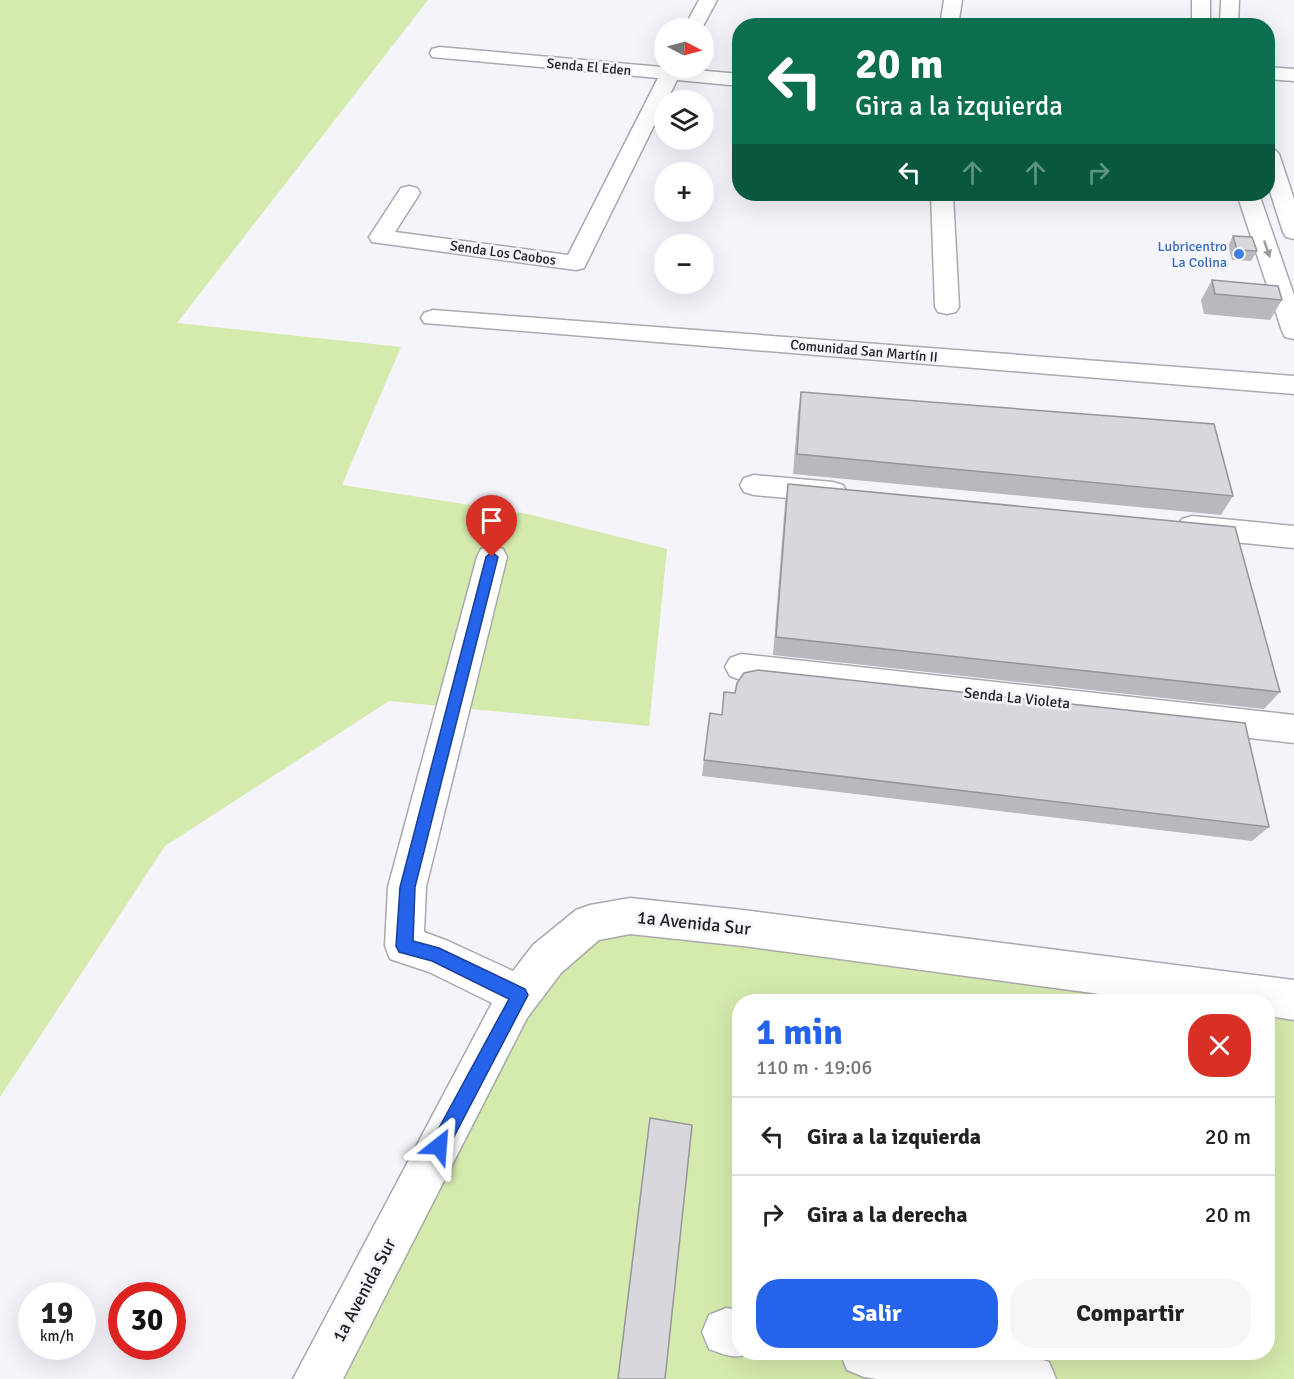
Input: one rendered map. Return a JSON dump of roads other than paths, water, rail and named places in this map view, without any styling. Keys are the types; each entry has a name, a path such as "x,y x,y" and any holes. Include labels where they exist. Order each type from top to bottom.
{"main road":[{"path":"698,18 708,0"},
{"path":"950,18 953,0"},
{"path":"1201,0 1201,18"},
{"path":"1229,18 1230,0"},
{"name":"Senda El Eden","path":"439,53 654,70"},
{"path":"1275,74 1294,75"},
{"name":"Senda El Eden","path":"714,77 732,79"},
{"name":"Senda Los Caobos","path":"409,193 380,237 576,263 668,78"},
{"path":"1275,175 1294,232"},
{"path":"942,201 947,307"},
{"path":"1250,201 1294,331"},
{"name":"Comunidad San Martín II","path":"433,318 1294,386"},
{"path":"754,485 860,495"},
{"path":"1165,524 1294,537"},
{"path":"492,557 407,887 404,946 434,954 519,995"},
{"name":"Senda La Violeta","path":"741,666 1294,729"},
{"name":"1a Avenida Sur","path":"317,1379 519,995 547,959 590,923 630,916 743,928 1248,994"},
{"name":"1a Avenida Sur","path":"1275,998 1294,1000"},
{"path":"909,1360 1032,1379"}],"place":[{"name":"Lubricentro La Colina","path":"1239,254"}]}
